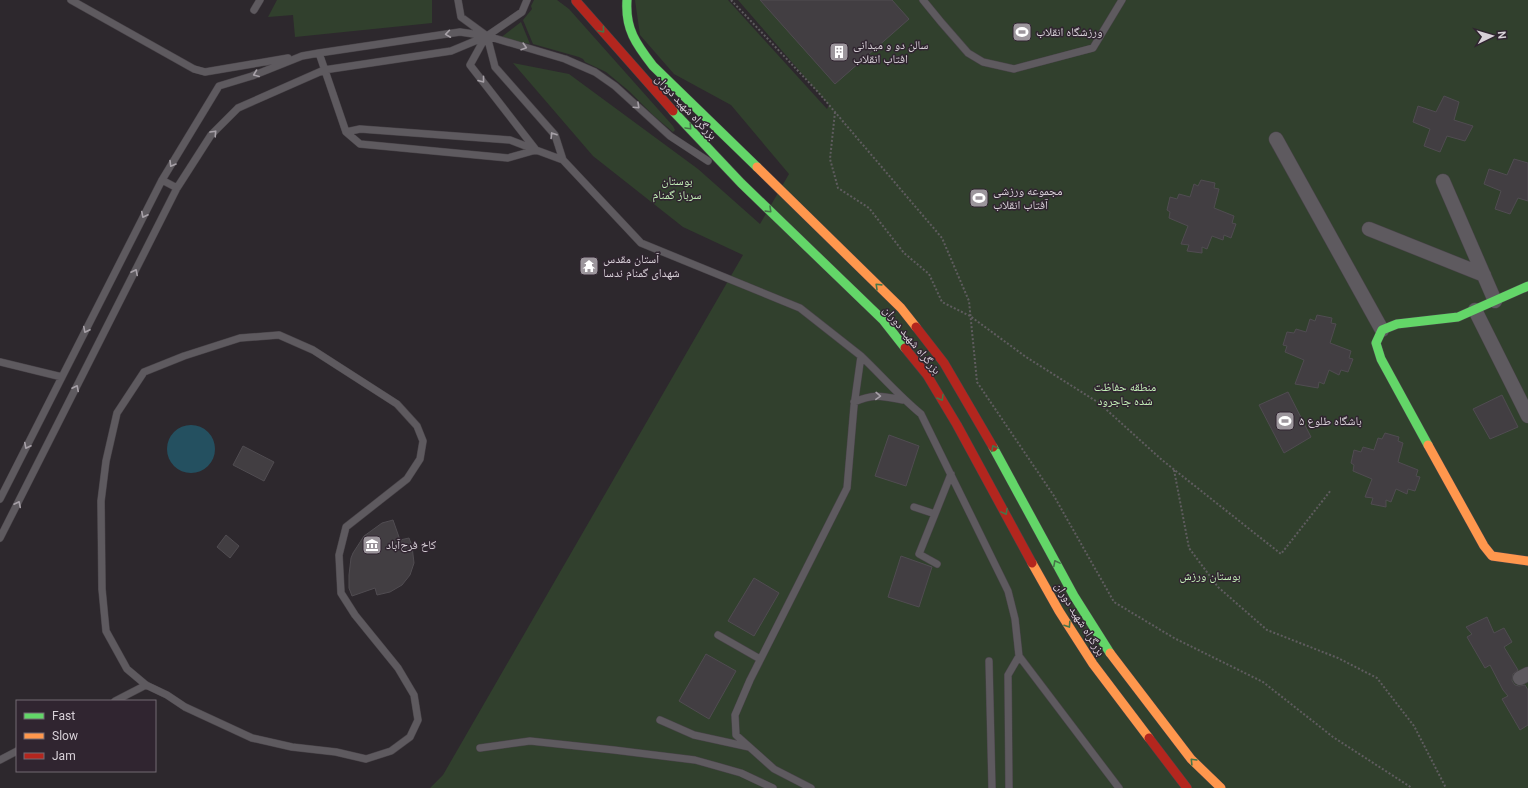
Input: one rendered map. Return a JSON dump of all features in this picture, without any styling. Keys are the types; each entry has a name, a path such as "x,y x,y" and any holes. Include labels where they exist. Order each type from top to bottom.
{"main road":[{"name":"بزرگراه شهید دوران","path":"627,0 627,20 630,30 638,48 653,66 901,308 944,363 976,416 1074,596 1111,655 1191,759 1221,788"},
{"name":"بزرگراه شهید دوران","path":"575,1 648,84 742,183 883,320 928,375 1059,611 1093,664 1187,788"},
{"path":"575,1 590,1"},
{"path":"1528,286 1458,317 1397,324 1382,330 1376,343 1381,359 1484,546 1492,556 1528,562"}],"street":[{"path":"1276,139 1382,330"},
{"path":"1443,181 1496,301"},
{"path":"1369,229 1484,275"},
{"path":"1475,310 1528,416"}],"lane":[{"path":"71,0 194,69 205,72 460,32 486,36 565,59 595,72 619,90 670,136 742,183"},
{"path":"254,10 260,0"},
{"path":"458,0 461,17 486,36 495,67 555,135 563,160 641,243 800,308 861,356 904,400 920,414 1008,591 1015,619 1019,656 1120,788"},
{"path":"0,538 177,188 211,135 238,108 324,70 451,51 486,36 522,12 527,0"},
{"path":"923,0 968,53 983,62 1014,69 1093,48 1122,0"},
{"path":"486,36 470,65 536,150"},
{"path":"319,53 346,132 360,144 508,158 536,150"},
{"path":"0,499 162,180 219,86 252,76 302,56"},
{"path":"346,132 360,128 510,140 563,160"},
{"path":"162,180 177,188"},
{"path":"279,335 313,350 397,404 417,426 423,441 420,459 407,480 346,527 340,555 342,593 355,615 398,668 414,695 418,720 410,737 391,751 366,759 336,752 292,747 252,738 221,725 146,685 126,669 106,631 102,589 102,501 106,461 117,413 144,372 184,356 240,338 279,335"},
{"path":"811,788 774,769 736,735 736,715 760,659 848,488 854,402 861,356"},
{"path":"0,362 62,377"},
{"path":"854,402 868,396 881,396 904,400"},
{"path":"937,564 919,554 951,474"},
{"path":"914,507 935,514"},
{"path":"718,635 760,659"},
{"path":"1009,788 1008,675 1019,656"},
{"path":"990,661 992,788"},
{"path":"117,700 146,685"},
{"path":"660,720 694,735 750,747"},
{"path":"480,748 530,742 695,760 741,773 773,788"},
{"path":"0,760 16,752"}],"path":[{"path":"731,0 818,92 942,238 968,301 977,382 1054,496 1114,602 1174,638 1263,682 1333,737 1412,788"},
{"path":"835,112 830,159 838,188 869,208 904,253 929,274 942,302 970,316 1026,357 1099,403 1174,469 1281,554 1331,490"},
{"path":"1174,469 1189,548 1218,587 1267,630 1338,658 1377,678 1414,726 1446,788"}],"green space":[{"path":"277,0 432,0 432,23 295,37 293,15 268,17"},
{"path":"534,0 557,0 569,9 675,130 673,132 606,72 585,62 579,57 533,44 523,20 532,9 531,6"},
{"name":"منطقه حفاظت شده جاجرود","path":"635,0 728,0 827,109 829,105 738,0 1528,0 1528,788 430,788 443,775 743,255 683,227 593,156 513,63 569,74 698,169 760,224 789,174 731,105 674,74 640,35"},
{"path":"521,22 530,44 499,39"}],"water":[{"path":"186,425 196,425 208,432 215,444 215,454 208,466 196,473 186,473 178,469 171,462 167,454 167,444 171,436 178,429"}],"building":[{"name":"سالن دو و میدانی افتاب انقلاب","path":"760,0 892,0 909,19 835,84"},
{"path":"1444,96 1459,102 1454,120 1473,126 1465,141 1447,136 1440,152 1424,146 1430,129 1413,122 1418,106 1436,112"},
{"path":"1514,159 1528,163 1528,201 1518,198 1510,214 1495,209 1501,191 1484,184 1489,169 1507,175"},
{"path":"1201,180 1215,183 1214,188 1219,189 1214,208 1234,216 1232,223 1236,224 1231,238 1224,235 1223,240 1212,236 1207,249 1202,247 1202,253 1187,251 1189,245 1181,244 1188,226 1169,218 1170,212 1167,210 1170,197 1177,199 1179,194 1190,197 1194,184 1198,186"},
{"path":"1317,315 1332,318 1331,323 1336,324 1330,343 1351,351 1349,358 1353,359 1348,372 1341,370 1339,375 1329,370 1324,384 1319,382 1318,388 1295,384 1304,360 1285,352 1287,346 1283,345 1287,332 1294,333 1296,329 1306,332 1310,319 1315,321"},
{"name":"باشگاه طلوع ۵","path":"1288,392 1311,437 1284,453 1259,405"},
{"path":"1502,395 1518,427 1490,439 1473,409"},
{"path":"1385,433 1399,437 1398,441 1403,443 1398,462 1418,470 1416,476 1420,477 1415,491 1408,489 1407,494 1396,489 1391,502 1386,500 1386,507 1371,504 1373,498 1365,497 1372,479 1353,471 1354,465 1351,463 1354,450 1361,452 1363,447 1374,450 1378,438 1382,439"},
{"path":"889,435 919,446 906,486 875,476"},
{"path":"243,446 274,462 264,481 233,465"},
{"path":"393,520 400,540 409,538 412,546 414,563 410,575 402,585 390,592 377,595 375,588 352,596 349,588 349,575 353,553 364,536 382,523"},
{"path":"226,535 239,546 230,558 217,547"},
{"path":"901,556 932,567 919,607 888,597"},
{"path":"754,578 779,593 754,636 728,621"},
{"path":"1487,617 1494,633 1504,628 1512,642 1504,647 1518,670 1513,674 1512,681 1515,685 1525,685 1528,690 1528,725 1520,730 1502,699 1508,696 1503,690 1490,665 1485,668 1467,637 1472,634 1466,627"},
{"path":"706,654 736,671 709,719 679,701"}],"traffic: fast":[{"path":"627,0 628,19 633,36 653,66 757,167"},
{"path":"673,111 741,183 883,320 905,348"},
{"path":"1428,445 1381,359 1376,343 1382,330 1397,324 1458,317 1528,286"},
{"path":"993,447 1074,596 1110,653"}],"traffic: slow":[{"path":"757,167 901,308 916,327"},
{"path":"1428,445 1484,546 1492,556 1528,561"},
{"path":"1032,563 1059,611 1093,664 1149,738"},
{"path":"1110,653 1191,759 1221,788"}],"traffic: jam":[{"path":"576,1 673,111"},
{"path":"916,327 944,363 993,447"},
{"path":"905,348 927,375 957,425 1032,563"},
{"path":"1149,738 1187,788"}],"place":[{"name":"ورزشگاه انقلاب","path":"1022,32"},
{"name":"سالن دو و میدانی افتاب انقلاب","path":"839,52"},
{"name":"مجموعه ورزشی آفتاب انقلاب","path":"979,198"},
{"name":"آستان مقدس شهدای گمنام ندسا","path":"589,266"},
{"name":"باشگاه طلوع ۵","path":"1285,421"},
{"name":"کاخ فرح‌آباد","path":"372,545"}],"park label":[{"name":"بوستان سرباز گمنام","path":"677,188"},
{"name":"بوستان ورزش","path":"1210,576"}]}
